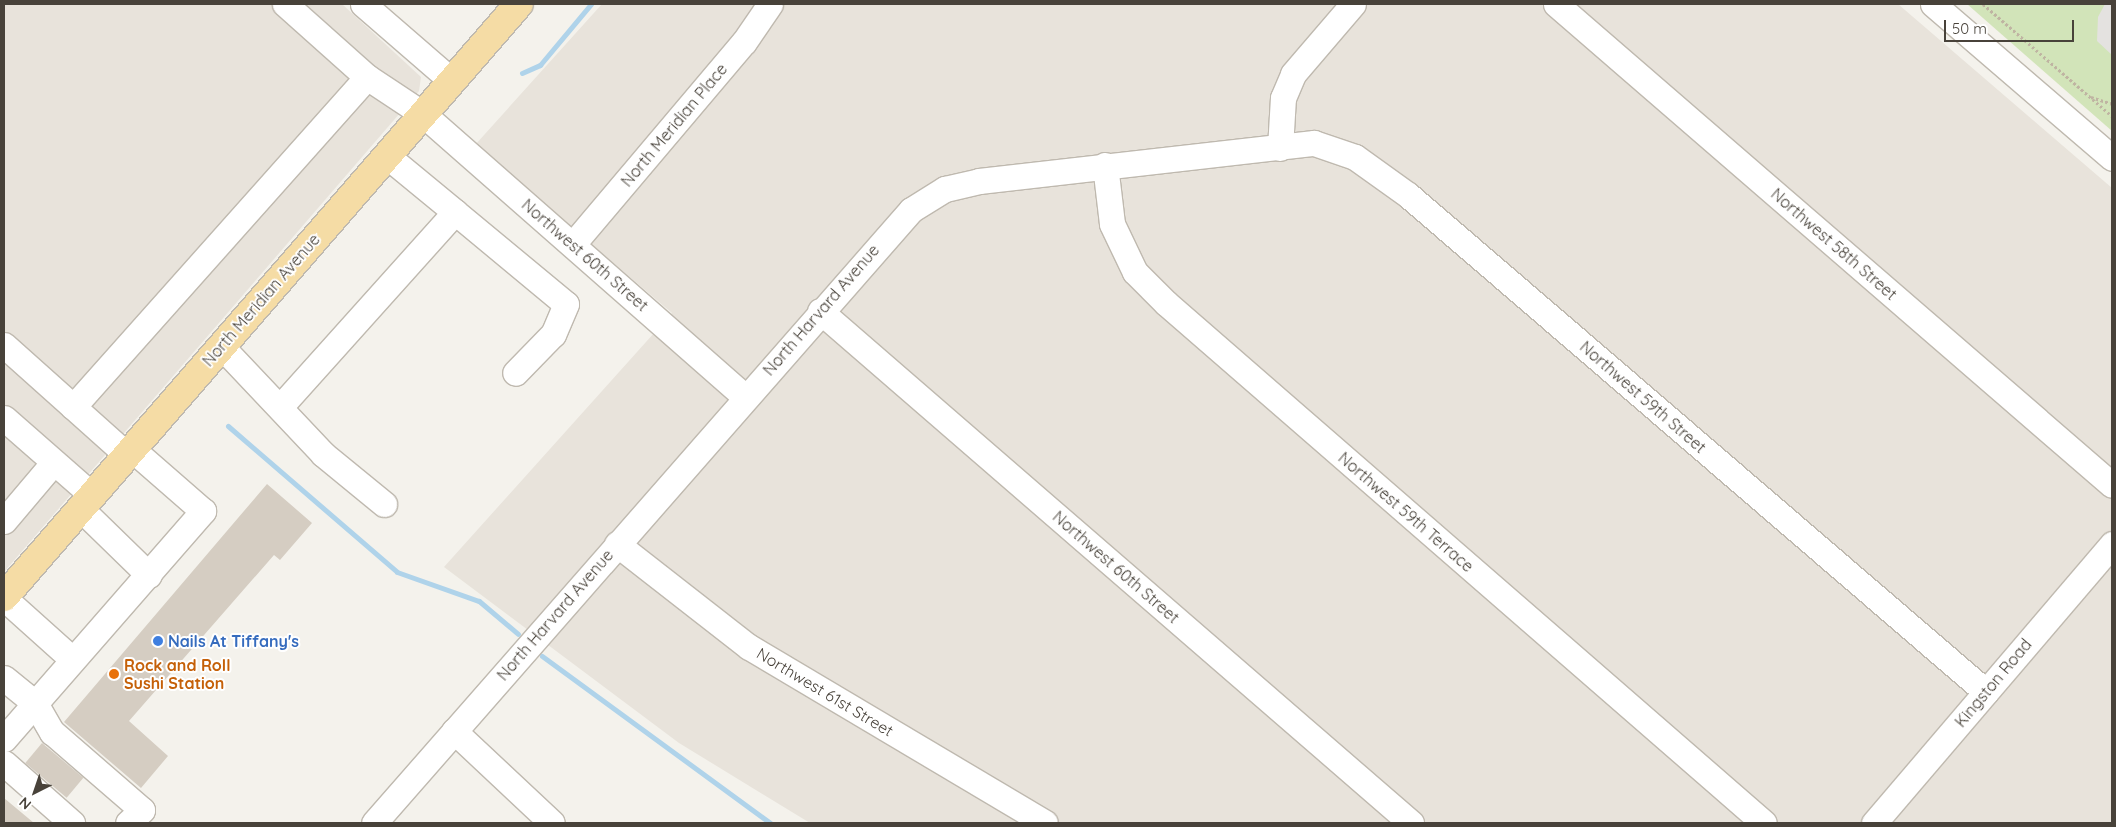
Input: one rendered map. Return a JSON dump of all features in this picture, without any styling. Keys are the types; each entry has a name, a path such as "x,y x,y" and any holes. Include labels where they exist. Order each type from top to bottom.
{"main road":[{"name":"North Meridian Avenue","path":"4,598 519,4"}],"street":[{"name":"Northwest 60th Street","path":"285,4 367,77 423,114 745,397"},
{"path":"363,4 452,80"},
{"name":"North Meridian Place","path":"573,244 744,42 770,4"},
{"path":"1280,148 1283,98 1293,74 1353,4"},
{"name":"Northwest 58th Street","path":"1556,4 2112,485"},
{"path":"1933,4 2112,158"},
{"path":"74,407 367,77"},
{"name":"Northwest 59th Street","path":"1280,148 1314,143 1355,157 1408,195 1986,692"},
{"name":"North Harvard Avenue","path":"374,823 897,223 927,199 961,184 1105,165 1280,148"},
{"path":"387,156 566,304 553,334 515,373"},
{"name":"Northwest 59th Terrace","path":"1105,165 1112,224 1136,272 1166,303 1764,823"},
{"path":"280,407 455,212"},
{"name":"Northwest 60th Street","path":"820,311 1411,823"},
{"path":"4,345 74,407 203,511 4,739"},
{"path":"221,346 323,454 384,504"},
{"path":"4,418 53,463 149,574"},
{"path":"4,520 53,463"},
{"name":"Northwest 61st Street","path":"617,544 750,647 1045,823"},
{"name":"Kingston Road","path":"1874,823 2112,544"},
{"path":"4,598 72,659"},
{"path":"4,678 35,703 52,732 142,810 128,823"},
{"path":"454,731 552,823"},
{"path":"4,763 72,823"}],"path":[{"path":"1983,4 2112,116"},
{"path":"2089,96 2112,104"}],"shaded area":[{"path":"4,4 342,4 421,77 419,91 4,572"},
{"path":"602,4 1898,4 2112,188 2112,823 810,823 679,743 444,567 672,313 475,145"},
{"path":"2105,4 2112,4 2112,55 2097,41 2098,17"}],"green space":[{"path":"1967,4 2112,4 2112,131"}],"building":[{"path":"267,484 312,523 280,560 274,555 129,721 168,756 141,788 64,722"},
{"path":"42,743 83,778 67,798 25,763"},
{"path":"4,798 34,823 4,823"}],"waterway":[{"path":"522,73 540,65 591,4"},
{"path":"228,426 397,572 479,601 518,634"},
{"path":"542,656 770,823"}],"place":[{"name":"Nails At Tiffany's","path":"158,641"},
{"name":"Rock and Roll Sushi Station","path":"114,674"}]}
